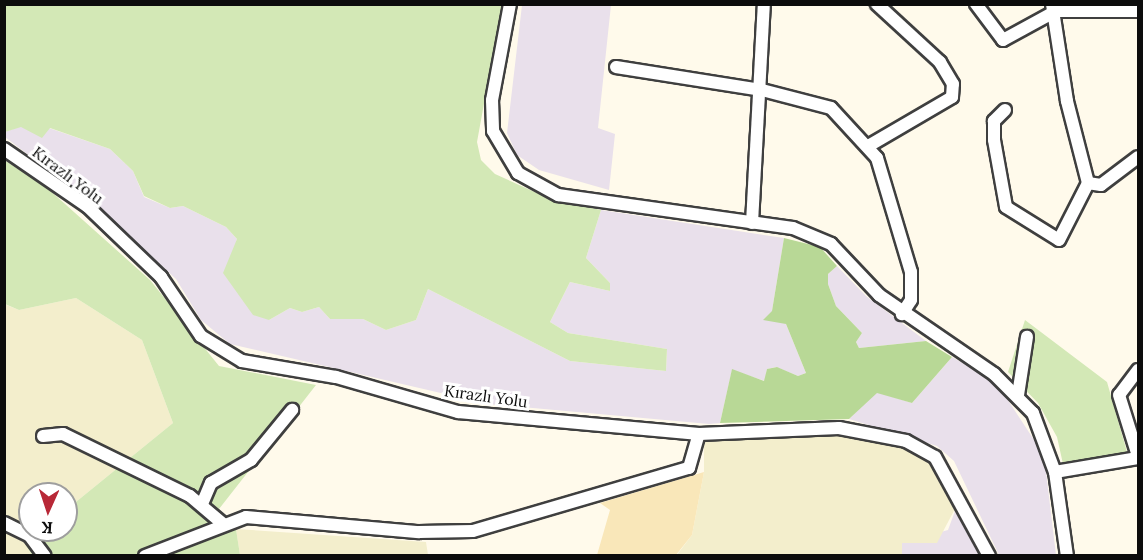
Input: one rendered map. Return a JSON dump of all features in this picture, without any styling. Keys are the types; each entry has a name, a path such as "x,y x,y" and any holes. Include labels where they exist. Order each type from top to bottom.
{"street":[{"path":"510,4 492,100 493,131 518,173 558,195 793,228 831,244 902,314 1018,395 1047,438 1055,472 1067,555"},
{"path":"752,223 762,90 764,4"},
{"path":"870,145 952,98 953,84 933,55 877,4"},
{"path":"976,4 1003,40 1054,8 1138,11"},
{"path":"1005,110 994,122 994,140 1006,207 1059,240 1088,183 1067,101 1054,8"},
{"path":"616,67 762,90 831,108 870,145 911,272 911,300 902,314"},
{"name":"Kırazlı Yolu","path":"4,149 87,206 160,277 201,336 243,361 336,377 458,412 699,434 839,428 906,441 935,457 989,555"},
{"path":"1088,183 1101,185 1138,157"},
{"path":"1018,395 1028,336"},
{"path":"1055,472 1138,457 1119,395 1138,369"},
{"path":"202,504 211,483 251,460 292,410"},
{"path":"43,436 63,434 202,504 222,523"},
{"path":"145,555 222,523 267,516 419,532 473,531 689,468 699,434"},
{"path":"4,523 29,535 45,555"}],"shaded area":[{"path":"522,5 611,5 598,128 615,134 609,190 539,170 517,155 507,133"},
{"path":"21,126 49,128 110,149 133,171 144,197 170,208 183,206 226,227 237,239 232,260 269,320 290,308 302,312 319,307 330,319 363,319 386,330 416,320 428,289 570,361 666,371 667,349 568,333 550,322 570,282 610,291 610,283 586,258 601,210 784,238 772,311 786,324 806,373 798,376 776,367 767,369 765,381 732,370 720,423 709,424 488,404 230,344 201,320 176,279 105,214 5,137 5,132"},
{"path":"837,266 866,296 926,341 859,348 856,342 862,333 836,306 828,284 828,274"},
{"path":"76,298 142,340 173,423 78,500 78,482 18,482 18,542 24,542 32,555 5,555 4,304 19,310"},
{"path":"952,357 996,382 1044,455 1056,555 999,555 954,461 937,446 849,419 877,392 912,403"},
{"path":"834,432 904,446 933,461 958,503 937,543 902,543 902,555 676,556 692,535 704,472 704,440"},
{"path":"958,503 983,556 902,556 902,543 948,530"},
{"path":"236,529 426,542 428,555 240,555"}],"green space":[{"path":"4,5 502,5 477,142 481,160 495,174 548,198 601,210 586,258 610,283 610,291 570,282 550,322 568,333 667,349 666,371 570,361 428,289 416,320 386,330 363,319 330,319 319,307 302,312 290,308 269,320 253,315 223,273 237,239 226,227 183,206 170,208 144,196 133,171 110,149 50,128 42,138 21,127 5,132"},
{"path":"4,160 46,187 150,280 219,366 316,385 219,509 236,529 240,555 32,555 24,542 78,542 78,500 173,423 142,340 76,298 19,310 5,304"},
{"path":"784,238 820,247 837,266 828,274 828,284 836,306 862,333 856,342 859,348 926,341 952,357 912,403 877,393 849,419 720,423 732,369 764,381 767,369 777,367 798,376 806,373 786,324 763,320 772,311"},
{"path":"1025,320 1107,382 1127,452 1063,464 1057,437 1038,403 1008,372"}],"sand":[{"path":"704,472 692,535 676,555 597,555 610,510 600,503"}]}
